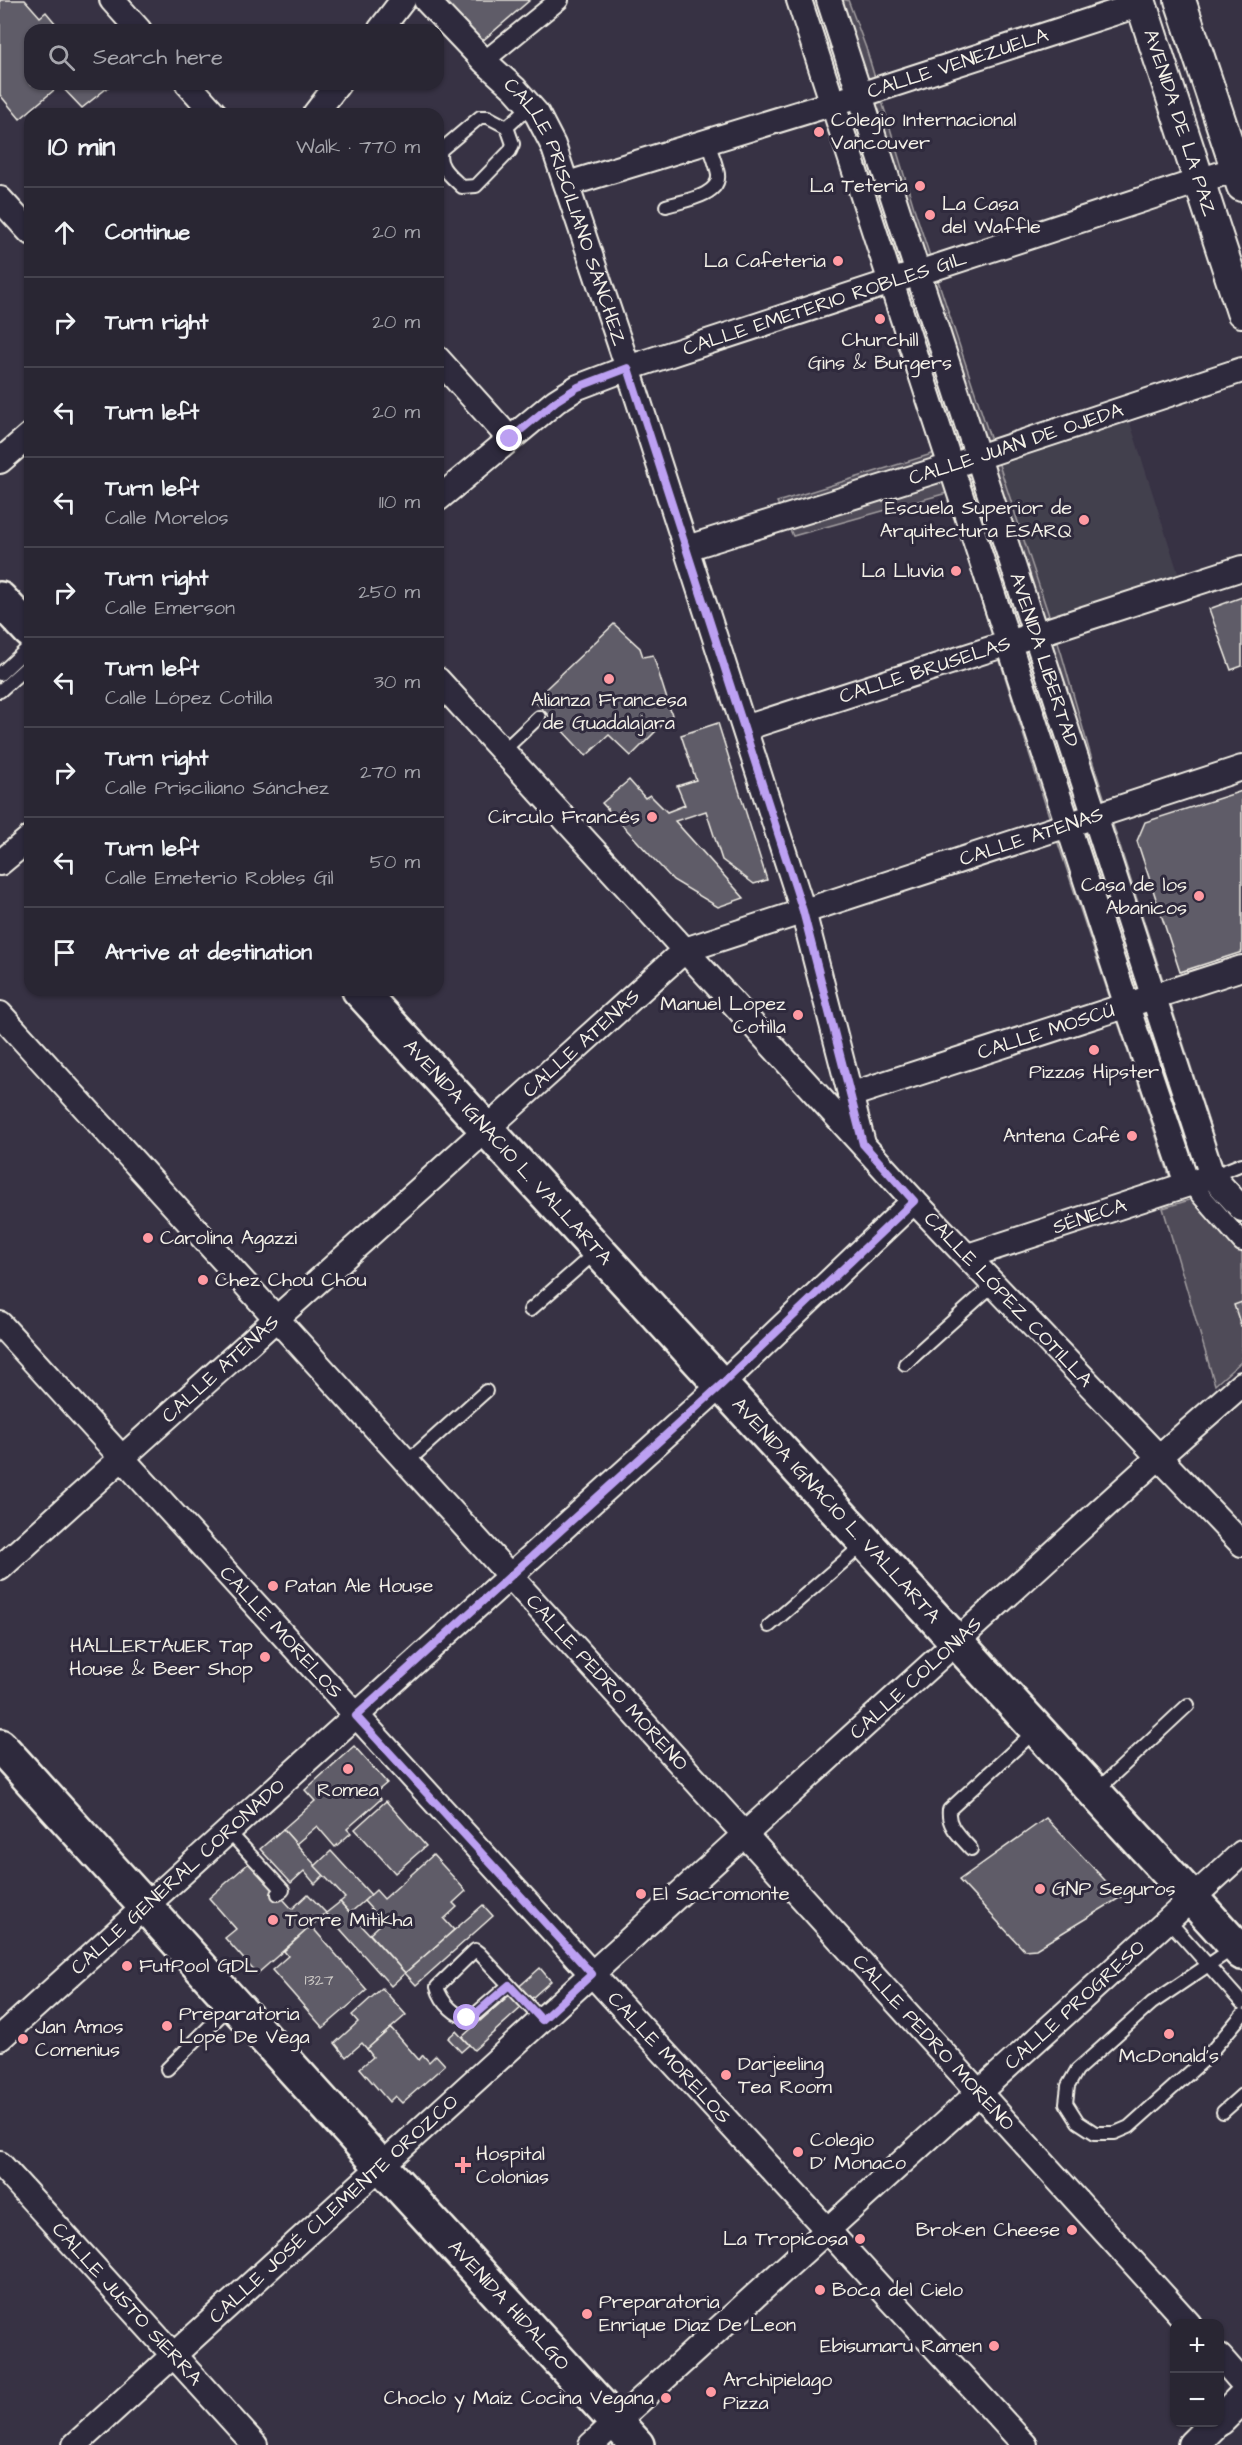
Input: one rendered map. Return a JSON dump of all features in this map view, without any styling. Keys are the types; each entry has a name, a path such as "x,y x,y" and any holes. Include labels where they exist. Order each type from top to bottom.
{"main road":[{"path":"0,599 24,625"},
{"name":"AVENIDA IGNACIO L. VALLARTA","path":"364,996 1239,1949"},
{"path":"0,1746 145,1906"},
{"name":"AVENIDA HIDALGO","path":"145,1906 627,2434"}],"street":[{"path":"112,0 134,24"},
{"path":"385,24 403,0"},
{"name":"CALLE PRISCILIANO SÁNCHEZ","path":"426,0 484,61 515,88 537,114 553,145 568,184 803,911 863,1144"},
{"path":"484,61 559,0"},
{"name":"AVENIDA LIBERTAD","path":"799,0 1126,1006 1196,1181 1242,1209"},
{"name":"AVENIDA LIBERTAD","path":"829,0 1154,997 1196,1181"},
{"name":"AVENIDA DE LA PAZ","path":"1180,0 1240,174"},
{"name":"CALLE VENEZUELA","path":"568,184 833,104 1141,2"},
{"name":"AVENIDA DE LA PAZ","path":"1141,2 1242,312"},
{"path":"193,90 210,108"},
{"path":"320,108 333,90"},
{"name":"CALLE EMETERIO ROBLES GIL","path":"444,494 556,401 578,387 628,368 1199,181 1240,174"},
{"path":"0,200 24,226"},
{"path":"444,366 510,439"},
{"name":"CALLE JUAN DE OJEDA","path":"687,548 951,466 1242,370"},
{"path":"0,461 24,440"},
{"name":"CALLE BRUSELAS","path":"745,728 1242,568"},
{"name":"CALLE LÓPEZ COTILLA","path":"444,687 914,1201 1242,1544"},
{"name":"CALLE ATENAS","path":"0,1568 684,950 1242,768"},
{"path":"0,863 24,843"},
{"name":"CALLE MOSCÚ","path":"850,1095 1242,968"},
{"name":"CALLE PEDRO MORENO","path":"0,1014 1184,2319"},
{"path":"1196,1181 1242,1242"},
{"name":"SÉNECA","path":"968,1256 1196,1181"},
{"name":"CALLE GENERAL CORONADO","path":"0,2038 721,1385 914,1201"},
{"name":"CALLE MORELOS","path":"0,1324 1025,2445"},
{"name":"CALLE COLONIAS","path":"592,1974 1242,1384"},
{"name":"CALLE PROGRESO","path":"591,2445 627,2434 828,2231 1242,1853"},
{"name":"CALLE JOSÉ CLEMENTE OROZCO","path":"75,2445 592,1974"},
{"name":"CALLE JUSTO SIERRA","path":"0,2164 255,2445"},
{"path":"1224,2362 1242,2382"},
{"path":"1224,2415 1242,2398"},
{"path":"1193,2445 1212,2427"}],"lane":[{"path":"507,127 530,106"},
{"path":"444,147 480,117 488,117 507,127 513,144 510,151 476,186 462,187 444,168"},
{"path":"666,206 715,188 718,173 708,141"},
{"path":"0,674 24,652"},
{"path":"0,691 24,669"},
{"path":"503,751 539,717"},
{"path":"1196,1181 1242,1164"},
{"path":"530,1310 598,1250"},
{"path":"906,1364 994,1284"},
{"path":"407,1462 486,1391"},
{"path":"769,1626 866,1542"},
{"path":"1095,1792 1188,1705"},
{"path":"971,1849 952,1827 948,1819 949,1810 1037,1729"},
{"path":"228,1831 283,1890 278,1894"},
{"path":"1168,1920 1242,2003"},
{"path":"1239,1949 1208,1965 1152,2003 1077,2070 1068,2086 1066,2103 1078,2122 1095,2133 1115,2133 1129,2127 1205,2059 1242,2015"},
{"path":"509,1985 473,2016 467,2018 459,2016 439,1994 437,1987 475,1950 509,1985 542,2020"},
{"path":"167,2069 233,2003"},
{"path":"1223,2112 1242,2095"}],"shaded area":[{"path":"785,0 848,0 866,48 914,208 1061,652 1092,760 1222,1163 1171,1181 1049,816 947,493 793,536 777,502 935,453 818,86"},
{"name":"Escuela Superior de Arquitectura ESARQ","path":"1128,416 1180,579 1040,624 987,462"},
{"path":"1196,1198 1242,1232 1242,1361 1215,1385 1163,1208"}],"building":[{"path":"0,0 25,0 40,17 46,12 56,24 24,24 24,90 54,90 33,108 24,108 24,116 20,119 0,95"},
{"path":"443,0 530,0 480,43"},
{"path":"65,90 104,90 82,108"},
{"path":"1242,597 1242,666 1231,670 1209,609"},
{"name":"Alianza Francesa de Guadalajara","path":"614,624 640,648 643,657 653,655 672,715 631,756 609,735 586,756 534,700"},
{"name":"Círculo Francés","path":"718,723 767,880 754,884 722,860 706,811 675,821 744,898 718,907 673,880 602,803 629,780 645,798 650,795 667,812 685,805 677,786 696,780 681,735"},
{"name":"Casa de los Abanicos","path":"1242,791 1242,952 1180,972 1137,841 1145,822"},
{"path":"1242,1302 1242,1326 1241,1326 1234,1305"},
{"path":"354,1746 387,1783 375,1793 381,1799 347,1829 351,1833 335,1847 317,1826 296,1844 283,1829 315,1801 305,1790"},
{"path":"386,1801 426,1846 395,1873 355,1829"},
{"name":"GNP Seguros","path":"1046,1818 1121,1897 1036,1949 1024,1950 959,1880"},
{"path":"283,1829 324,1875 315,1884 304,1871 291,1883 260,1849"},
{"path":"331,1851 371,1895 350,1913 340,1902 345,1898 315,1866"},
{"path":"433,1855 466,1891 453,1903 457,1907 444,1919 454,1930 405,1973 370,1934 383,1922 364,1901 376,1890 384,1899"},
{"name":"Torre Mitikha","path":"250,1862 292,1909 308,1894 326,1913 257,1974 225,1938 236,1929 209,1898"},
{"path":"340,1902 405,1973 391,1986 326,1913"},
{"path":"483,1905 493,1916 416,1985 405,1973"},
{"path":"311,1926 367,1990 323,2028 272,1970 288,1956 284,1951"},
{"path":"540,1968 551,1981 474,2050 462,2037"},
{"path":"382,1988 406,2015 367,2049 362,2043 346,2057 335,2043 358,2022 352,2015"},
{"path":"391,2028 419,2060 423,2055 429,2062 436,2055 445,2065 402,2103 395,2096 389,2102 360,2068 373,2057 367,2049"},
{"path":"456,2031 469,2045 461,2052 448,2038"}],"place":[{"name":"Colegio Internacional Vancouver","path":"819,132"},
{"name":"La Teteria","path":"920,186"},
{"name":"La Casa del Waffle","path":"930,215"},
{"name":"La Cafeteria","path":"838,261"},
{"name":"Churchill Gins & Burgers","path":"880,319"},
{"name":"Escuela Superior de Arquitectura ESARQ","path":"1084,520"},
{"name":"La Lluvia","path":"956,571"},
{"name":"Alianza Francesa de Guadalajara","path":"609,679"},
{"name":"Círculo Francés","path":"652,817"},
{"name":"Casa de los Abanicos","path":"1199,896"},
{"name":"Manuel Lopez Cotilla","path":"798,1015"},
{"name":"Pizzas Hipster","path":"1094,1050"},
{"name":"Antena Café","path":"1132,1136"},
{"name":"Carolina Agazzi","path":"148,1238"},
{"name":"Chez Chou Chou","path":"203,1280"},
{"name":"Patan Ale House","path":"273,1586"},
{"name":"HALLERTAUER Tap House & Beer Shop","path":"265,1657"},
{"name":"Romea","path":"348,1769"},
{"name":"GNP Seguros","path":"1040,1889"},
{"name":"El Sacromonte","path":"641,1894"},
{"name":"Torre Mitikha","path":"273,1920"},
{"name":"FutPool GDL","path":"127,1966"},
{"name":"Preparatoria Lope De Vega","path":"167,2026"},
{"name":"McDonald's","path":"1169,2034"},
{"name":"Jan Amos Comenius","path":"23,2039"},
{"name":"Darjeeling Tea Room","path":"726,2075"},
{"name":"Colegio D' Monaco","path":"798,2152"},
{"name":"Hospital Colonias","path":"463,2165"},
{"name":"Broken Cheese","path":"1072,2230"},
{"name":"La Tropicosa","path":"860,2239"},
{"name":"Boca del Cielo","path":"820,2290"},
{"name":"Preparatoria Enrique Diaz De Leon","path":"587,2314"},
{"name":"Ebisumaru Ramen","path":"994,2346"},
{"name":"Archipielago Pizza","path":"711,2392"},
{"name":"Choclo y Maíz Cocina Vegana","path":"666,2398"}],"route":[{"path":"467,2018 473,2016 509,1985 542,2020 592,1974 356,1716 721,1385 914,1201 863,1144 803,911 628,368 578,387 556,401 510,439"}]}
